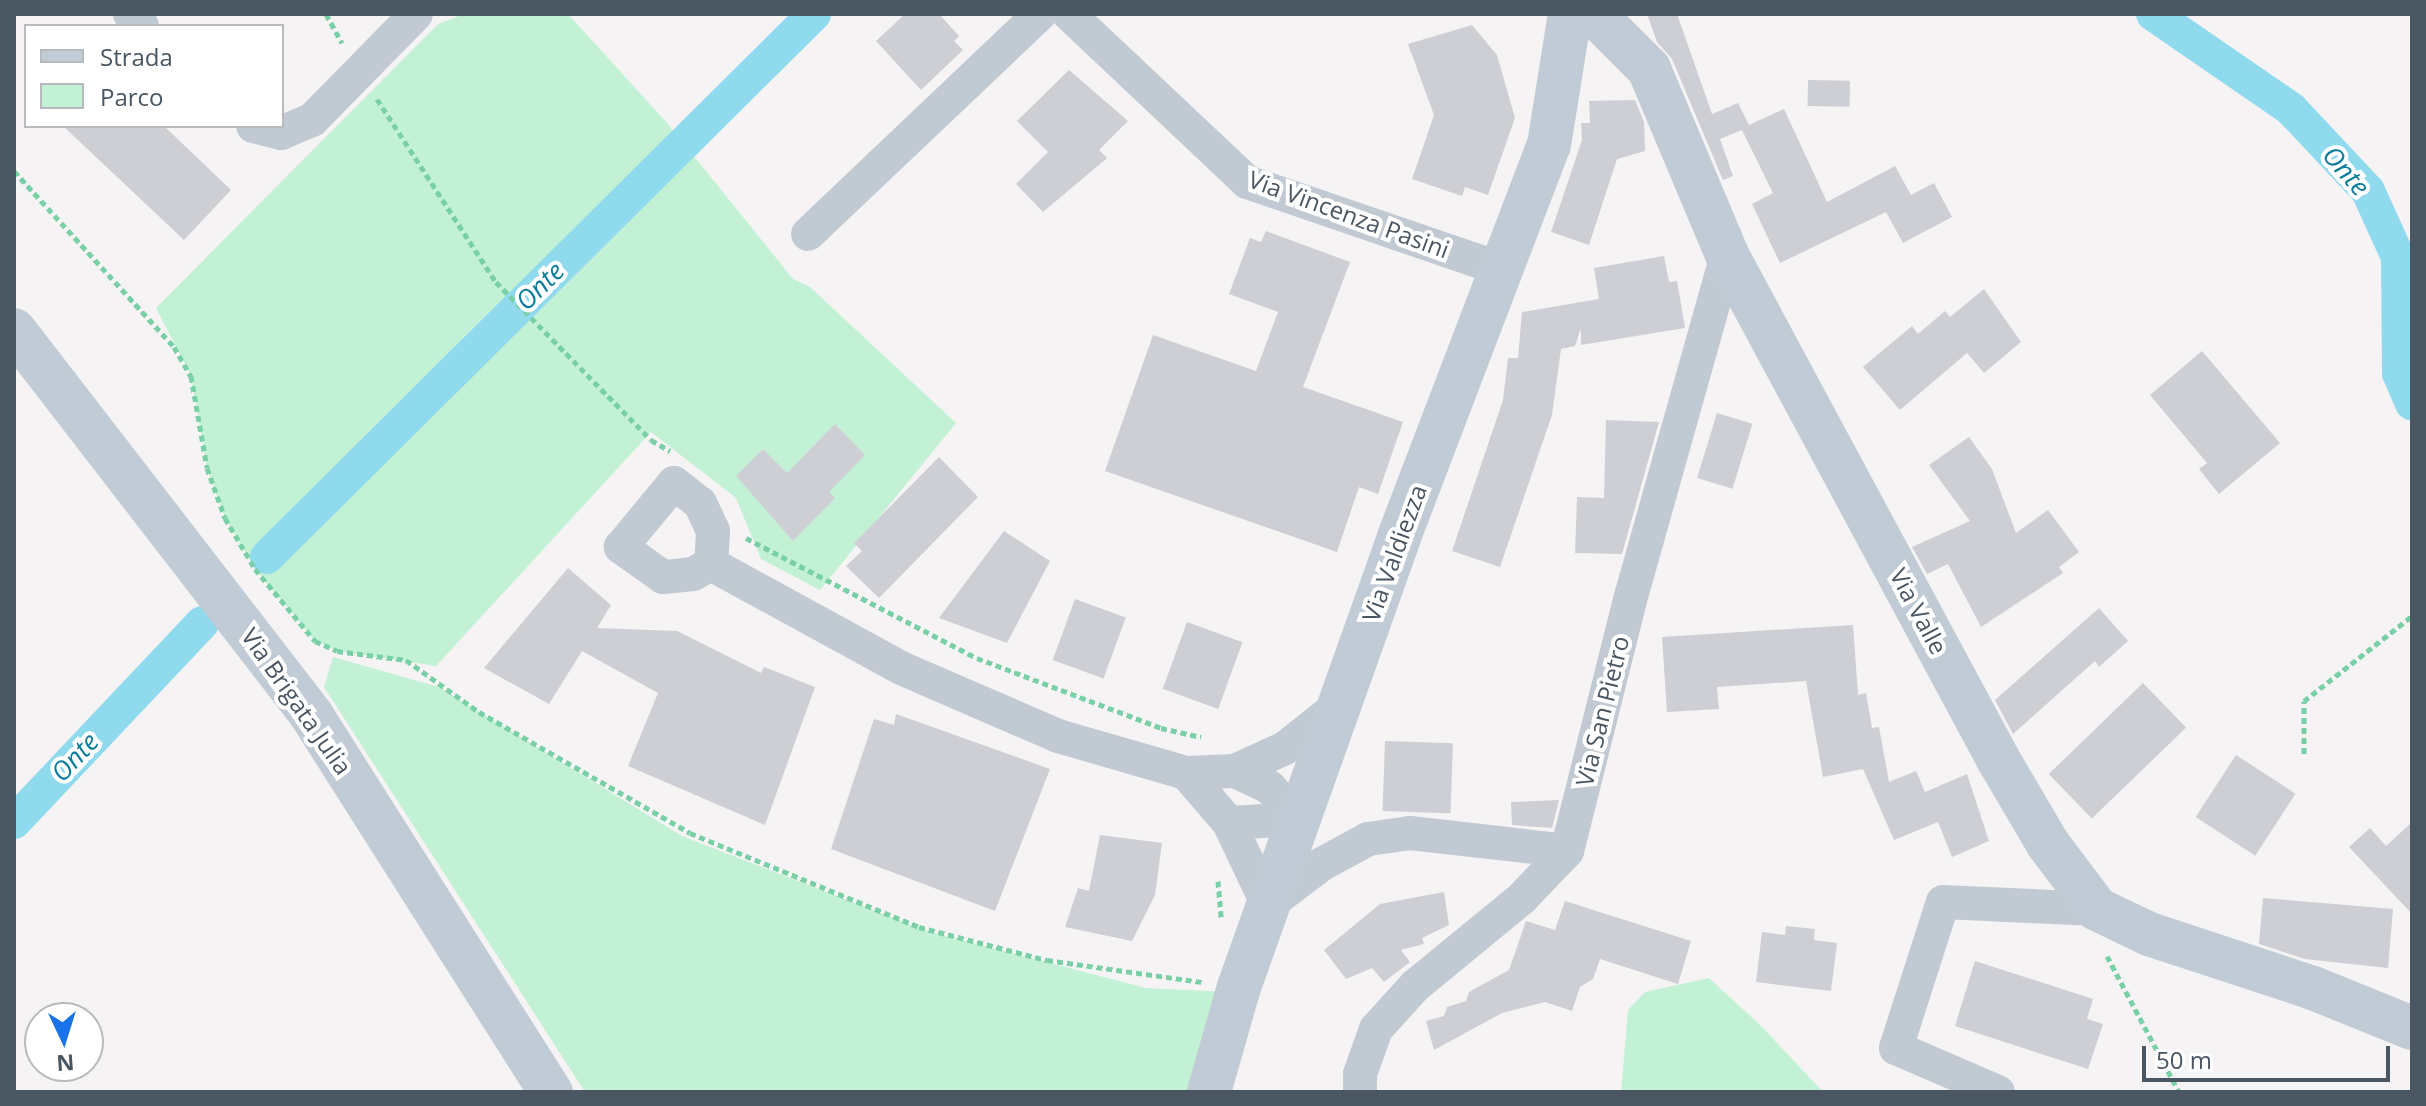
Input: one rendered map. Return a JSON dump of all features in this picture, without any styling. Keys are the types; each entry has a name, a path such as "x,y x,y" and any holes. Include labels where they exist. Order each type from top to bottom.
{"street":[{"path":"261,128 281,133 312,120 416,14"},
{"path":"808,234 1040,14"},
{"name":"Via Vincenza Pasini","path":"1069,14 1247,182 1498,268"},
{"name":"Via Valdiezza","path":"1209,1092 1239,987 1338,706 1498,268 1549,145 1570,14"},
{"name":"Via Valle","path":"1594,14 1649,69 1727,255 1998,759 2048,844 2097,909 2149,934 2313,988 2412,1028"},
{"name":"Via San Pietro","path":"1360,1092 1360,1074 1376,1029 1415,986 1522,898 1567,851 1632,593 1727,255"},
{"name":"Via Brigata Julia","path":"14,330 312,716 551,1092"},
{"path":"711,564 901,668 1058,736 1186,773 1235,771 1285,748 1338,706"},
{"path":"1235,771 1269,787 1299,819"},
{"path":"1186,773 1229,823 1268,905 1322,864 1368,839 1410,833 1567,851"},
{"path":"1229,823 1299,819"},
{"path":"1998,1092 1896,1048 1943,902 2097,909"}],"path":[{"path":"359,71 496,282 572,354 651,440 678,456"},
{"path":"14,171 174,347 191,376 207,468 225,518 255,569 315,641 349,653 406,660 479,712 690,833 919,927 1047,960 1239,987"},
{"path":"737,532 782,561 977,658 1161,728 1212,740"},
{"path":"2304,754 2304,701 2412,616"},
{"path":"1151,762 1161,728"},
{"path":"1218,877 1222,930"},
{"path":"2097,909 2101,946 2179,1092"}],"green space":[{"path":"464,14 568,14 667,123 793,279 810,287 956,423 820,590 761,559 736,498 651,432 436,666 337,651 315,641 255,569 225,518 207,468 191,376 156,308 438,24"},
{"path":"333,657 439,687 682,836 930,932 1146,988 1229,992 1197,1092 585,1092 324,687"},
{"path":"1709,978 1761,1026 1823,1092 1621,1092 1628,1010 1645,992"}],"building":[{"path":"905,14 939,14 959,36 954,41 963,50 921,90 876,41"},
{"path":"1647,14 1677,14 1712,114 1738,103 1749,125 1784,109 1827,202 1895,166 1911,195 1934,183 1952,217 1903,243 1886,212 1780,263 1752,204 1773,193 1742,130 1720,139 1733,176 1723,180 1672,59 1657,42"},
{"path":"1472,25 1497,55 1515,118 1488,195 1465,187 1462,196 1412,179 1434,115 1408,44"},
{"path":"1069,70 1128,121 1099,150 1107,158 1043,212 1016,184 1048,152 1017,121"},
{"path":"1808,80 1850,81 1850,107 1808,106"},
{"path":"1635,100 1644,122 1645,151 1617,159 1589,245 1551,232 1582,140 1581,123 1590,123 1589,101"},
{"path":"65,128 166,128 231,190 184,240"},
{"path":"1266,231 1350,262 1303,387 1403,422 1378,494 1359,487 1337,552 1105,471 1153,335 1256,371 1278,312 1229,294 1250,238 1261,242"},
{"path":"1664,256 1669,282 1677,281 1685,328 1581,345 1581,328 1575,346 1561,349 1552,415 1500,567 1452,551 1503,400 1508,358 1518,358 1522,312 1599,299 1594,268"},
{"path":"1984,289 2021,342 1984,373 1967,353 1900,410 1863,367 1912,326 1918,334 1945,311 1950,317"},
{"path":"2202,351 2280,443 2219,494 2199,469 2207,463 2150,395"},
{"path":"1717,413 1752,424 1733,489 1697,478"},
{"path":"1606,420 1659,422 1622,554 1575,553 1577,497 1604,498"},
{"path":"835,424 865,455 829,492 835,498 793,541 736,476 763,449 787,473"},
{"path":"1969,437 1992,469 2016,533 2048,510 2079,552 2059,567 2063,573 1981,627 1948,564 1927,574 1912,547 1970,521 1929,465"},
{"path":"939,457 978,497 879,598 846,566 862,551 854,543"},
{"path":"1004,531 1050,561 1007,643 939,618"},
{"path":"568,568 611,605 597,628 677,631 761,673 764,667 815,687 765,825 628,766 658,693 582,651 549,704 484,668"},
{"path":"1075,599 1126,617 1104,679 1053,660"},
{"path":"2099,608 2128,641 2099,667 2095,661 2013,734 1995,700"},
{"path":"1187,622 1242,642 1218,709 1163,689"},
{"path":"1853,625 1858,695 1866,693 1872,728 1879,727 1889,782 1916,771 1925,792 1967,774 1989,841 1952,857 1938,822 1894,840 1863,769 1823,777 1806,681 1717,687 1719,709 1667,712 1662,637"},
{"path":"2143,683 2186,728 2092,819 2049,774"},
{"path":"896,714 1050,769 995,911 831,849 874,719 894,725"},
{"path":"1385,741 1453,743 1451,813 1383,811"},
{"path":"2236,755 2296,794 2255,856 2196,817"},
{"path":"1559,800 1552,828 1512,825 1511,802"},
{"path":"2412,822 2412,914 2349,847 2370,828 2386,846"},
{"path":"1100,835 1162,843 1155,895 1132,941 1065,927 1078,888 1089,891"},
{"path":"1444,892 1449,925 1422,938 1424,944 1401,950 1410,962 1384,982 1372,968 1346,979 1324,950 1380,904"},
{"path":"2263,898 2393,909 2388,968 2305,959 2259,944"},
{"path":"1565,901 1691,941 1678,984 1600,959 1593,979 1580,987 1572,1011 1545,1002 1502,1013 1434,1050 1426,1021 1444,1016 1447,1007 1466,1001 1469,992 1509,970 1526,921 1555,930"},
{"path":"1786,926 1815,929 1814,940 1837,943 1831,991 1756,982 1762,932 1785,935"},
{"path":"1975,961 2093,999 2087,1019 2103,1024 2088,1069 1955,1026"}],"waterway":[{"name":"Onte","path":"267,557 814,14"},
{"name":"Onte","path":"2153,14 2291,109 2368,191 2398,257 2399,373 2412,403"},
{"name":"Onte","path":"14,822 202,623"}]}
